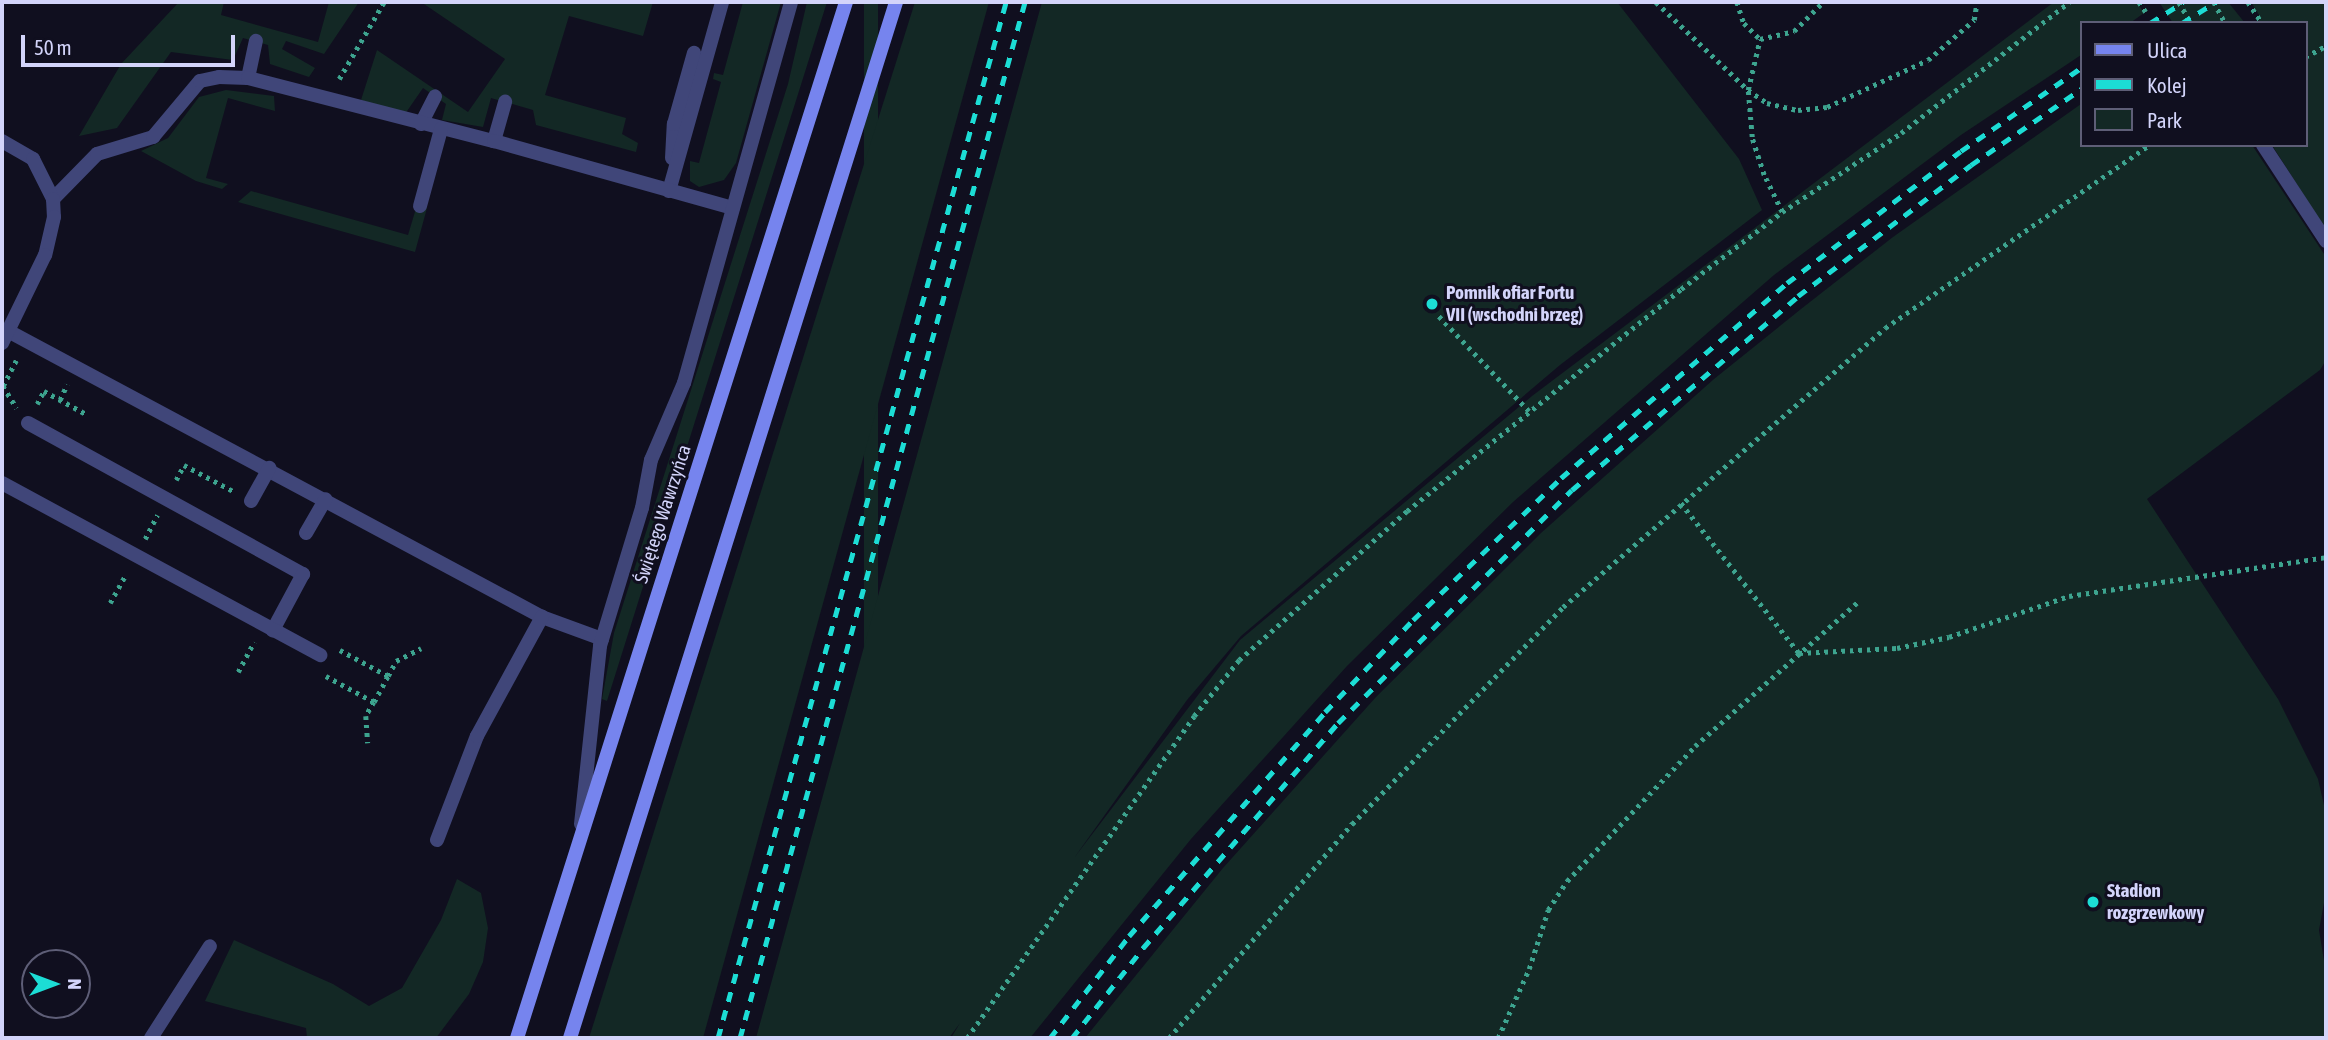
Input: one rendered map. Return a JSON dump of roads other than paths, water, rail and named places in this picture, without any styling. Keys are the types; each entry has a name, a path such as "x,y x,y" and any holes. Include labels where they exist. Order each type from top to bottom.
{"main road":[{"name":"Świętego Wawrzyńca","path":"517,1038 846,2"},
{"path":"570,1038 896,2"}],"street":[{"path":"669,191 722,2"},
{"path":"579,846 593,691 602,639 642,508 651,460 684,383 791,2"},
{"path":"248,78 256,41"},
{"path":"669,191 674,124 694,53"},
{"path":"53,199 97,153 153,137 200,81 248,78 327,101 494,141 733,208"},
{"path":"421,124 435,96"},
{"path":"494,141 505,102"},
{"path":"420,206 441,129"},
{"path":"2,141 33,159 53,199 52,236 5,337 26,340 269,468 542,617 602,639"},
{"path":"2264,147 2326,241"},
{"path":"27,423 303,574 269,627"},
{"path":"251,501 269,468"},
{"path":"2,483 320,655"},
{"path":"306,533 326,499"},
{"path":"437,840 477,736 542,617"},
{"path":"151,1038 210,946"}],"railway":[{"path":"718,1038 1006,2"},
{"path":"740,1038 1025,2"},
{"path":"2153,21 2183,2"},
{"path":"2185,21 2216,2"},
{"path":"1050,1038 1129,936 1325,712 1413,620 1561,478 1787,283 1961,151 2080,69"},
{"path":"1072,1038 1143,948 1338,723 1572,490 1798,296 1971,165 2080,90"}],"place":[{"name":"Pomnik ofiar Fortu VII (wschodni brzeg)","path":"1432,304"},
{"name":"Stadion rozgrzewkowy","path":"2093,902"}]}
